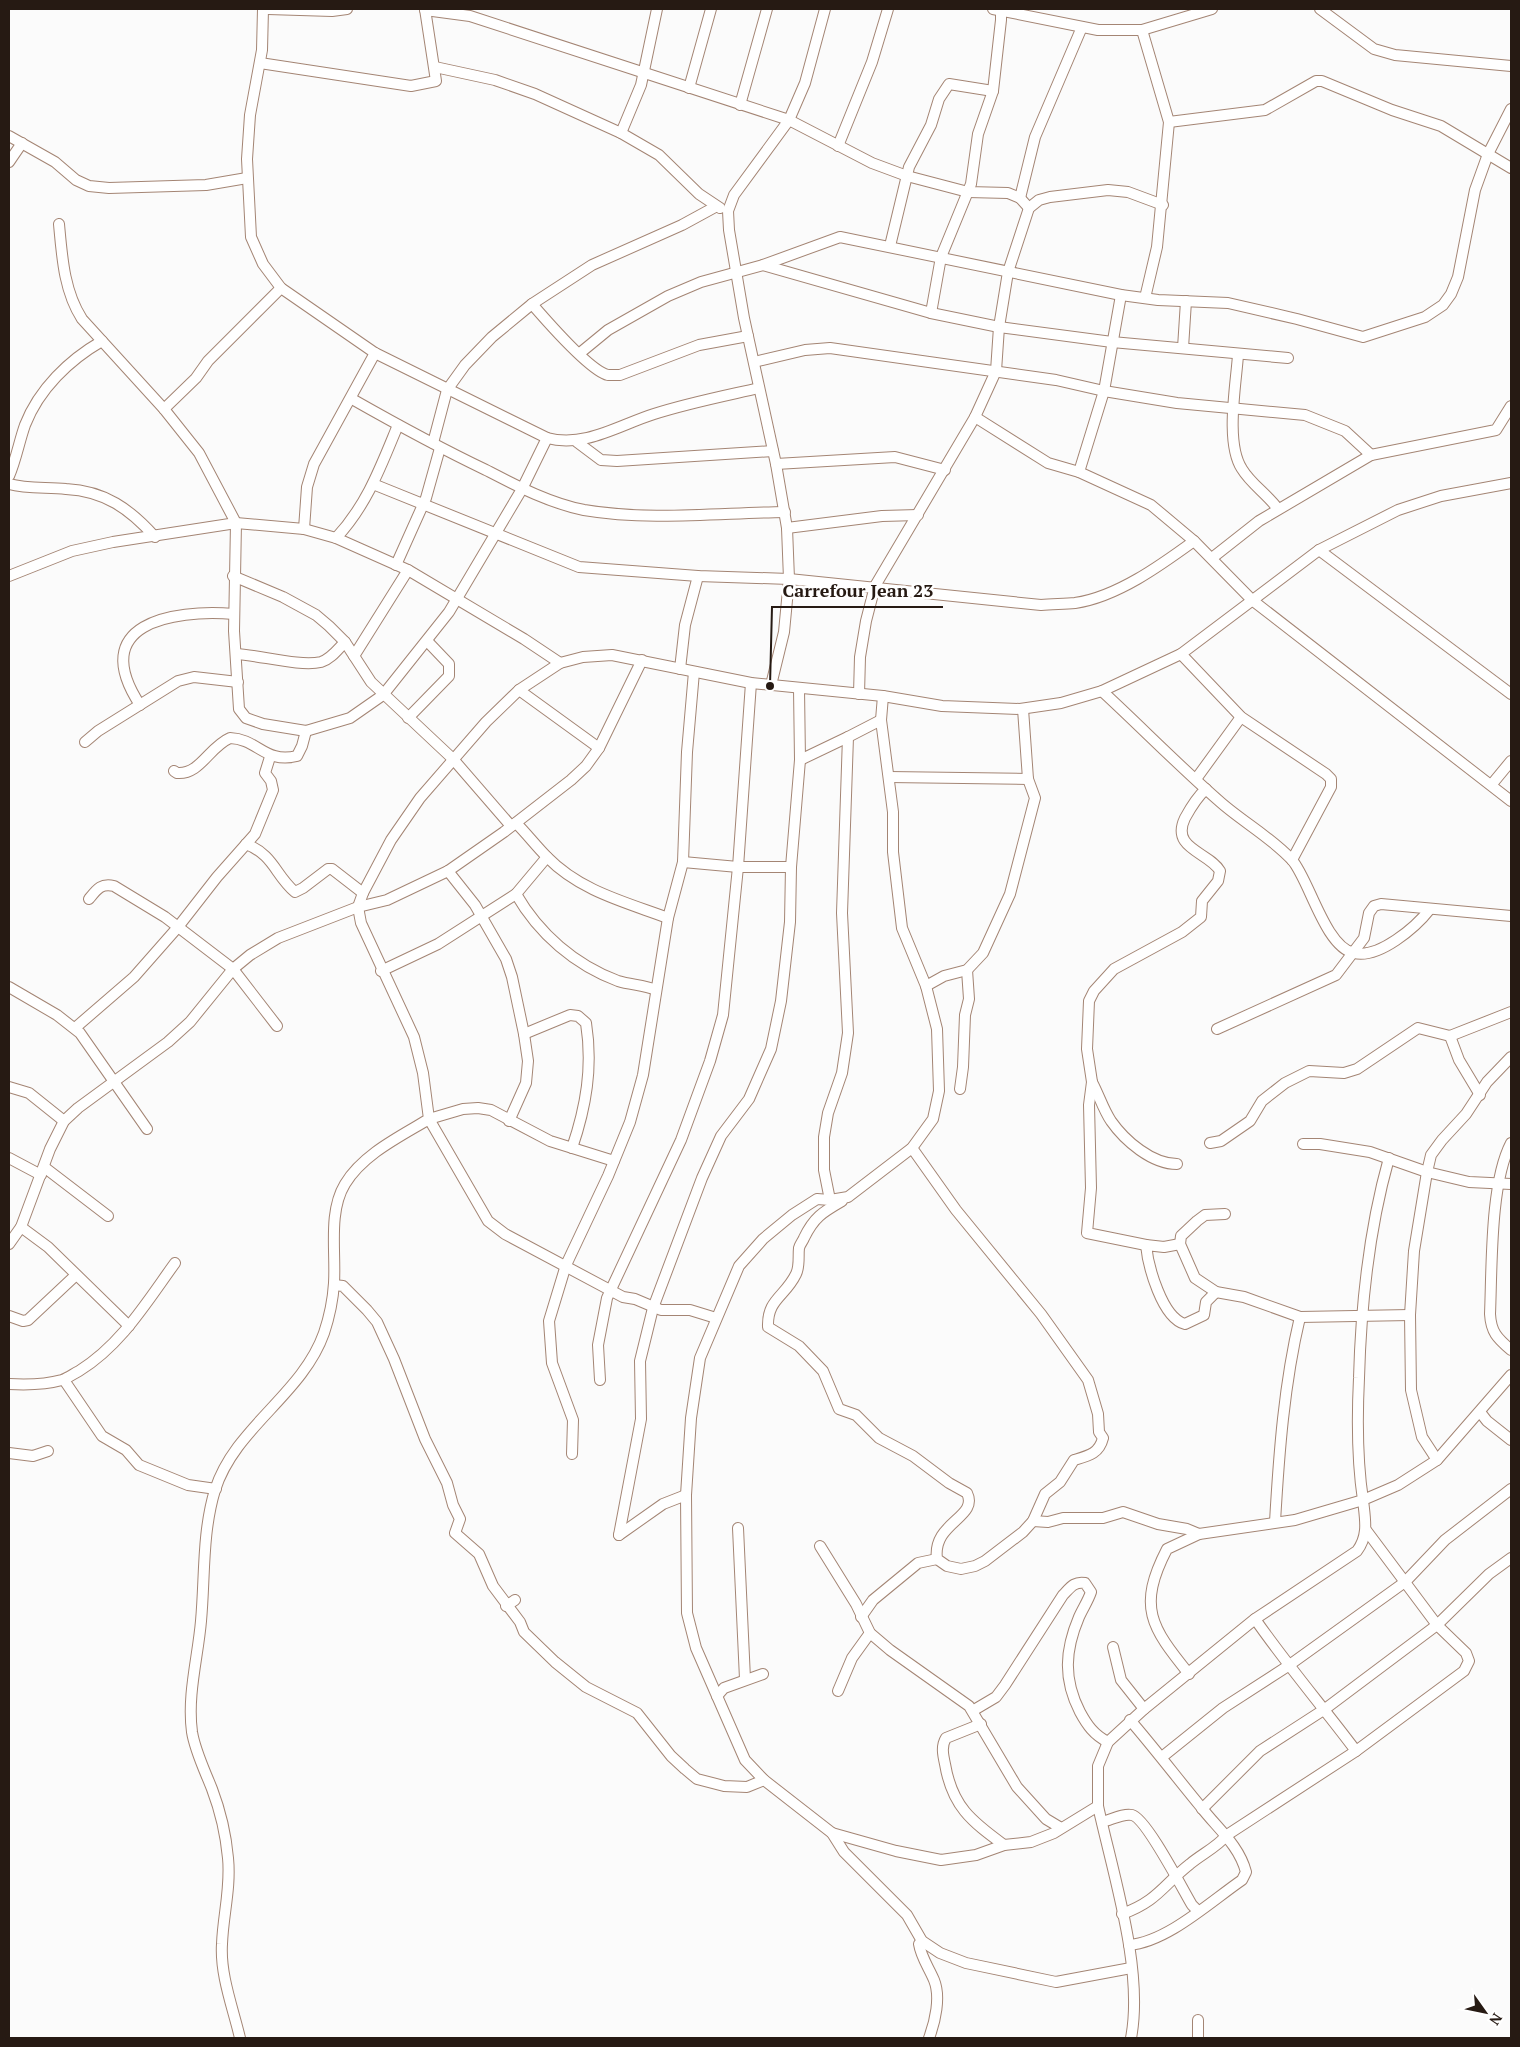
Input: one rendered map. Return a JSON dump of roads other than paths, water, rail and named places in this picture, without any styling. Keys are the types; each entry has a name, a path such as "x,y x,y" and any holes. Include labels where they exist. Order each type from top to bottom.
{"street":[{"path":"263,9 260,63 250,115 247,178 251,237 263,264 281,288 375,353 547,438 562,442 577,442 655,414 759,388"},
{"path":"268,9 332,11 347,9"},
{"path":"260,63 411,86 436,81 425,9 470,16 643,74 790,120 872,163 907,176 968,192 1008,193 1020,198 1029,208"},
{"path":"621,133 639,92 657,9"},
{"path":"689,88 711,9"},
{"path":"740,105 767,9"},
{"path":"771,686 784,632 790,579 787,528 776,464 736,272 728,211 734,195 790,120 805,83 825,9"},
{"path":"838,146 872,62 888,9"},
{"path":"998,9 1098,30 1142,30 1212,9"},
{"path":"931,313 941,257 971,184 978,134 993,91 1002,20 998,9"},
{"path":"1320,9 1374,49 1395,55 1511,66"},
{"path":"1020,198 1035,137 1082,27"},
{"path":"1142,30 1169,122 1163,205 1157,247 1145,298"},
{"path":"435,67 495,80 535,94 621,133 658,155 715,207 728,211"},
{"path":"1169,122 1265,110 1311,83 1322,81 1379,105 1441,126 1511,168"},
{"path":"890,246 907,176 946,85 993,91"},
{"path":"580,353 608,330 636,312 677,292 763,265 840,236 1121,295 1228,303 1264,310 1363,337 1425,317 1443,305 1452,294 1458,278 1474,190 1488,154 1511,109"},
{"path":"9,136 55,162 76,180 103,188 206,184 247,178"},
{"path":"9,162 22,143"},
{"path":"859,694 860,657 866,621 875,586 975,417 996,371 999,327 1008,272 1029,208 1039,200 1050,197 1108,190 1128,192 1163,205"},
{"path":"396,565 424,505 448,390 465,365 492,337 532,304 592,265 682,225 715,207"},
{"path":"59,224 63,264 73,304 102,341 164,409 199,453 236,523 233,576 236,654 239,709 246,718 263,724 306,731 350,718 384,695 428,642 458,599 522,489 547,438"},
{"path":"763,265 931,313 999,327 1112,342 1238,355 1288,358"},
{"path":"164,409 196,378 208,361 281,288"},
{"path":"1079,472 1104,391 1121,295"},
{"path":"1183,348 1186,301"},
{"path":"532,304 580,353 608,375 620,375 699,345 748,336"},
{"path":"9,476 25,425 37,400 52,381 102,341"},
{"path":"754,362 806,350 830,348 1056,380 1104,391 1177,403 1305,415 1345,431 1371,455"},
{"path":"304,529 307,487 314,464 352,399 375,353"},
{"path":"1238,355 1233,444 1236,459 1242,470 1278,508"},
{"path":"352,399 436,446 522,489 551,501 583,510 651,516 784,512"},
{"path":"1212,558 1278,508 1371,455 1496,430 1506,422 1511,406"},
{"path":"975,417 1048,463 1079,472 1140,498 1194,541 1252,600 1492,784 1511,801"},
{"path":"336,538 353,520 373,484 398,425"},
{"path":"577,442 601,460 617,461 773,451"},
{"path":"776,464 895,457 945,470"},
{"path":"716,1318 690,1310 653,1308 610,1289 505,1234 488,1221 429,1119 423,1073 414,1038 381,971 361,923 358,907 363,893 391,840 420,798 453,759 519,690 560,663 583,657 612,655 771,686 883,696 942,706 1023,709 1061,703 1102,691 1181,654 1319,550 1398,510 1441,496 1511,482"},
{"path":"9,484 77,489 108,498 117,502 155,536"},
{"path":"373,484 579,567 698,576 790,579 875,586 1041,605 1077,603 1112,591 1149,573 1194,541"},
{"path":"787,528 882,516 918,516"},
{"path":"9,576 72,551 113,542 236,523 304,529 336,538 408,570 560,663"},
{"path":"1319,550 1511,694"},
{"path":"354,656 408,570"},
{"path":"233,576 283,597 316,615 345,642 365,675 384,695 453,759 547,857 577,880 599,893 668,918"},
{"path":"680,669 685,625 698,576"},
{"path":"140,705 124,672 123,660 123,652 137,631 152,622 174,616 234,614"},
{"path":"236,654 309,663 322,662 331,657 345,642"},
{"path":"408,718 449,676 449,664 428,642"},
{"path":"1181,654 1241,717 1326,774 1330,780 1331,787 1292,860"},
{"path":"9,1244 21,1227 42,1171 64,1121 114,1080 168,1042 190,1022 233,969 250,955 278,938 358,907 387,900 448,871 572,780 586,766 599,748 642,660"},
{"path":"572,1454 573,1420 552,1363 549,1321 566,1265 630,1122 642,1075 668,918 683,862 687,752 694,672"},
{"path":"85,742 98,731 166,687 189,677 238,682"},
{"path":"600,1380 599,1331 610,1289 681,1140 710,1061 723,1015 738,867 752,683"},
{"path":"686,1495 663,1504 619,1535 641,1419 640,1361 653,1308 702,1178 721,1136 749,1099 771,1049 781,1001 790,922 800,760 799,689"},
{"path":"519,690 599,748"},
{"path":"1102,691 1206,789 1292,860 1322,919 1344,946 1354,953 1372,952 1391,943 1422,920 1430,909"},
{"path":"883,696 881,720 889,777 893,852 902,928 926,986 937,1029 940,1091 933,1120 912,1148 848,1197 819,1214 809,1227 800,1245 797,1272 789,1286 772,1304 768,1312 768,1327 799,1346 823,1371 839,1409 856,1415 879,1438 913,1456 949,1483 967,1493 970,1501 968,1506 956,1521 946,1528 937,1544 937,1559"},
{"path":"926,986 944,976 967,970 983,952 1010,894 1035,798 1028,778 1023,709"},
{"path":"1196,779 1241,717"},
{"path":"800,760 848,738 881,720"},
{"path":"174,771 177,773 189,772 198,767 215,746 230,738 246,741 270,757 296,756 302,746 306,731"},
{"path":"830,1200 824,1170 824,1137 828,1113 842,1073 848,1033 842,913 848,738"},
{"path":"75,1028 134,976 178,927 258,828 273,790 272,781 265,773 270,757"},
{"path":"1492,784 1511,761"},
{"path":"889,777 1028,778"},
{"path":"1180,1244 1164,1248 1087,1233 1091,1188 1090,1105 1092,1082 1087,1049 1087,1010 1094,990 1114,969 1158,946 1198,921 1202,901 1220,876 1218,867 1189,846 1182,833 1183,823 1193,804 1206,789"},
{"path":"246,844 262,852 272,860 295,892 328,869 332,869 363,893"},
{"path":"381,971 438,944 516,894 547,857"},
{"path":"683,862 738,867 792,867"},
{"path":"448,871 475,905 506,959 524,1034 528,1061 526,1083 509,1121"},
{"path":"89,899 100,886 114,886 178,927 233,969 277,1026"},
{"path":"516,894 540,928 567,953 606,976 656,990"},
{"path":"1217,1029 1336,975 1364,938 1369,913 1374,906 1381,904 1511,916"},
{"path":"960,1089 963,1067 964,1015 969,999 967,970"},
{"path":"9,987 36,1002 75,1028 98,1056 147,1129"},
{"path":"1210,1143 1221,1141 1231,1136 1250,1121 1262,1101 1273,1090 1309,1071 1344,1073 1357,1069 1395,1046 1418,1028 1450,1036 1511,1012"},
{"path":"524,1034 570,1015 578,1016 586,1023 589,1044 589,1080 583,1116 572,1148"},
{"path":"1450,1036 1459,1060 1480,1095"},
{"path":"1437,1460 1422,1437 1411,1390 1410,1315 1414,1251 1427,1172 1431,1155 1436,1148 1480,1095 1487,1082 1511,1057"},
{"path":"1092,1082 1111,1121 1127,1139 1161,1162 1177,1164"},
{"path":"9,1087 29,1094 64,1121"},
{"path":"240,2038 223,1966 221,1946 229,1885 228,1858 214,1794 192,1735 191,1717 202,1621 206,1535 216,1490 241,1442 301,1374 317,1351 325,1331 334,1285 335,1212 345,1184 375,1154 429,1119 454,1110 478,1108 491,1110 509,1121 572,1148 614,1161"},
{"path":"1511,1143 1503,1162 1498,1185 1490,1326 1495,1337 1511,1350"},
{"path":"1302,1144 1347,1147 1389,1158 1427,1172 1469,1182 1498,1185 1511,1184"},
{"path":"861,1617 873,1600 918,1563 937,1559 947,1566 961,1569 975,1566 1023,1532 1033,1521 1045,1494 1060,1482 1074,1460 1092,1454 1100,1447 1103,1438 1099,1432 1093,1395 1088,1380 1062,1343 956,1210 912,1148"},
{"path":"9,1158 42,1171 108,1216"},
{"path":"1131,2038 1134,2004 1129,1945 1098,1806 1098,1766 1108,1742 1130,1720 1255,1620 1357,1551 1364,1542 1366,1530 1358,1408 1361,1318 1366,1274 1382,1184 1389,1158"},
{"path":"848,1197 818,1200 792,1215 763,1239 739,1266 700,1358 691,1418 686,1495 687,1613 696,1648 745,1760 764,1780 832,1833 844,1852 907,1915 922,1941 940,1952 966,1963 1049,1981 1077,1980 1131,1968"},
{"path":"1225,1214 1206,1215 1197,1221 1181,1236 1180,1244 1195,1278 1216,1292 1244,1296 1300,1318 1361,1318 1410,1315"},
{"path":"21,1227 48,1247 129,1326"},
{"path":"1146,1245 1149,1266 1156,1287 1164,1304 1182,1324 1198,1320 1204,1315 1206,1302 1216,1292"},
{"path":"9,1384 31,1385 64,1380 90,1364 113,1345 175,1264"},
{"path":"9,1316 23,1321 32,1318 76,1275"},
{"path":"334,1285 343,1286 376,1322 394,1359 425,1439 450,1490 453,1505 460,1519 455,1532 479,1554 493,1586 506,1606 520,1622 524,1632 555,1662 586,1687 637,1713 671,1756 697,1779 734,1787 747,1787 764,1780"},
{"path":"1275,1522 1278,1459 1290,1357 1300,1318"},
{"path":"1189,1674 1166,1646 1153,1621 1150,1605 1162,1560 1167,1549 1199,1534 1295,1520 1363,1500 1398,1485 1437,1460 1511,1375"},
{"path":"64,1380 102,1436 126,1450 139,1465 188,1486 216,1490"},
{"path":"1480,1412 1487,1421 1511,1440"},
{"path":"9,1453 33,1456 48,1452"},
{"path":"1162,1758 1223,1708 1288,1666 1405,1582 1446,1540 1511,1489"},
{"path":"1033,1521 1048,1522 1063,1518 1103,1518 1123,1512 1158,1524 1187,1529 1199,1534"},
{"path":"738,1528 746,1679"},
{"path":"1122,1914 1150,1902 1191,1862 1220,1842 1227,1834 1356,1752 1464,1671 1469,1661 1466,1653 1437,1625 1366,1530"},
{"path":"820,1546 870,1633 974,1710 1017,1787 1046,1819 1061,1828"},
{"path":"1202,1809 1260,1751 1325,1709 1437,1625 1489,1574 1511,1558"},
{"path":"974,1710 996,1697 1063,1595 1072,1585 1078,1582 1085,1584 1091,1592 1070,1639 1067,1652 1068,1680 1073,1699 1084,1720 1093,1732 1108,1742"},
{"path":"506,1606 515,1600"},
{"path":"1255,1620 1288,1666 1325,1709 1356,1752"},
{"path":"838,1691 852,1658 870,1633"},
{"path":"1113,1647 1121,1680 1144,1709"},
{"path":"717,1696 724,1688 763,1674"},
{"path":"1129,1945 1140,1944 1156,1938 1242,1880 1246,1872 1244,1864 1227,1834 1202,1809 1130,1720"},
{"path":"981,1724 946,1738 942,1748 946,1773 952,1792 965,1813 1004,1845"},
{"path":"832,1833 896,1851 941,1860 976,1855 1004,1845 1031,1842 1061,1828 1098,1806"},
{"path":"1102,1822 1121,1816 1131,1815 1136,1817 1152,1837 1175,1878 1198,1911"},
{"path":"922,1941 919,1944 920,1951 937,1988 936,2007 929,2038"},
{"path":"1198,2020 1198,2038"}],"place":[{"name":"Carrefour Jean 23","path":"770,686"}]}
